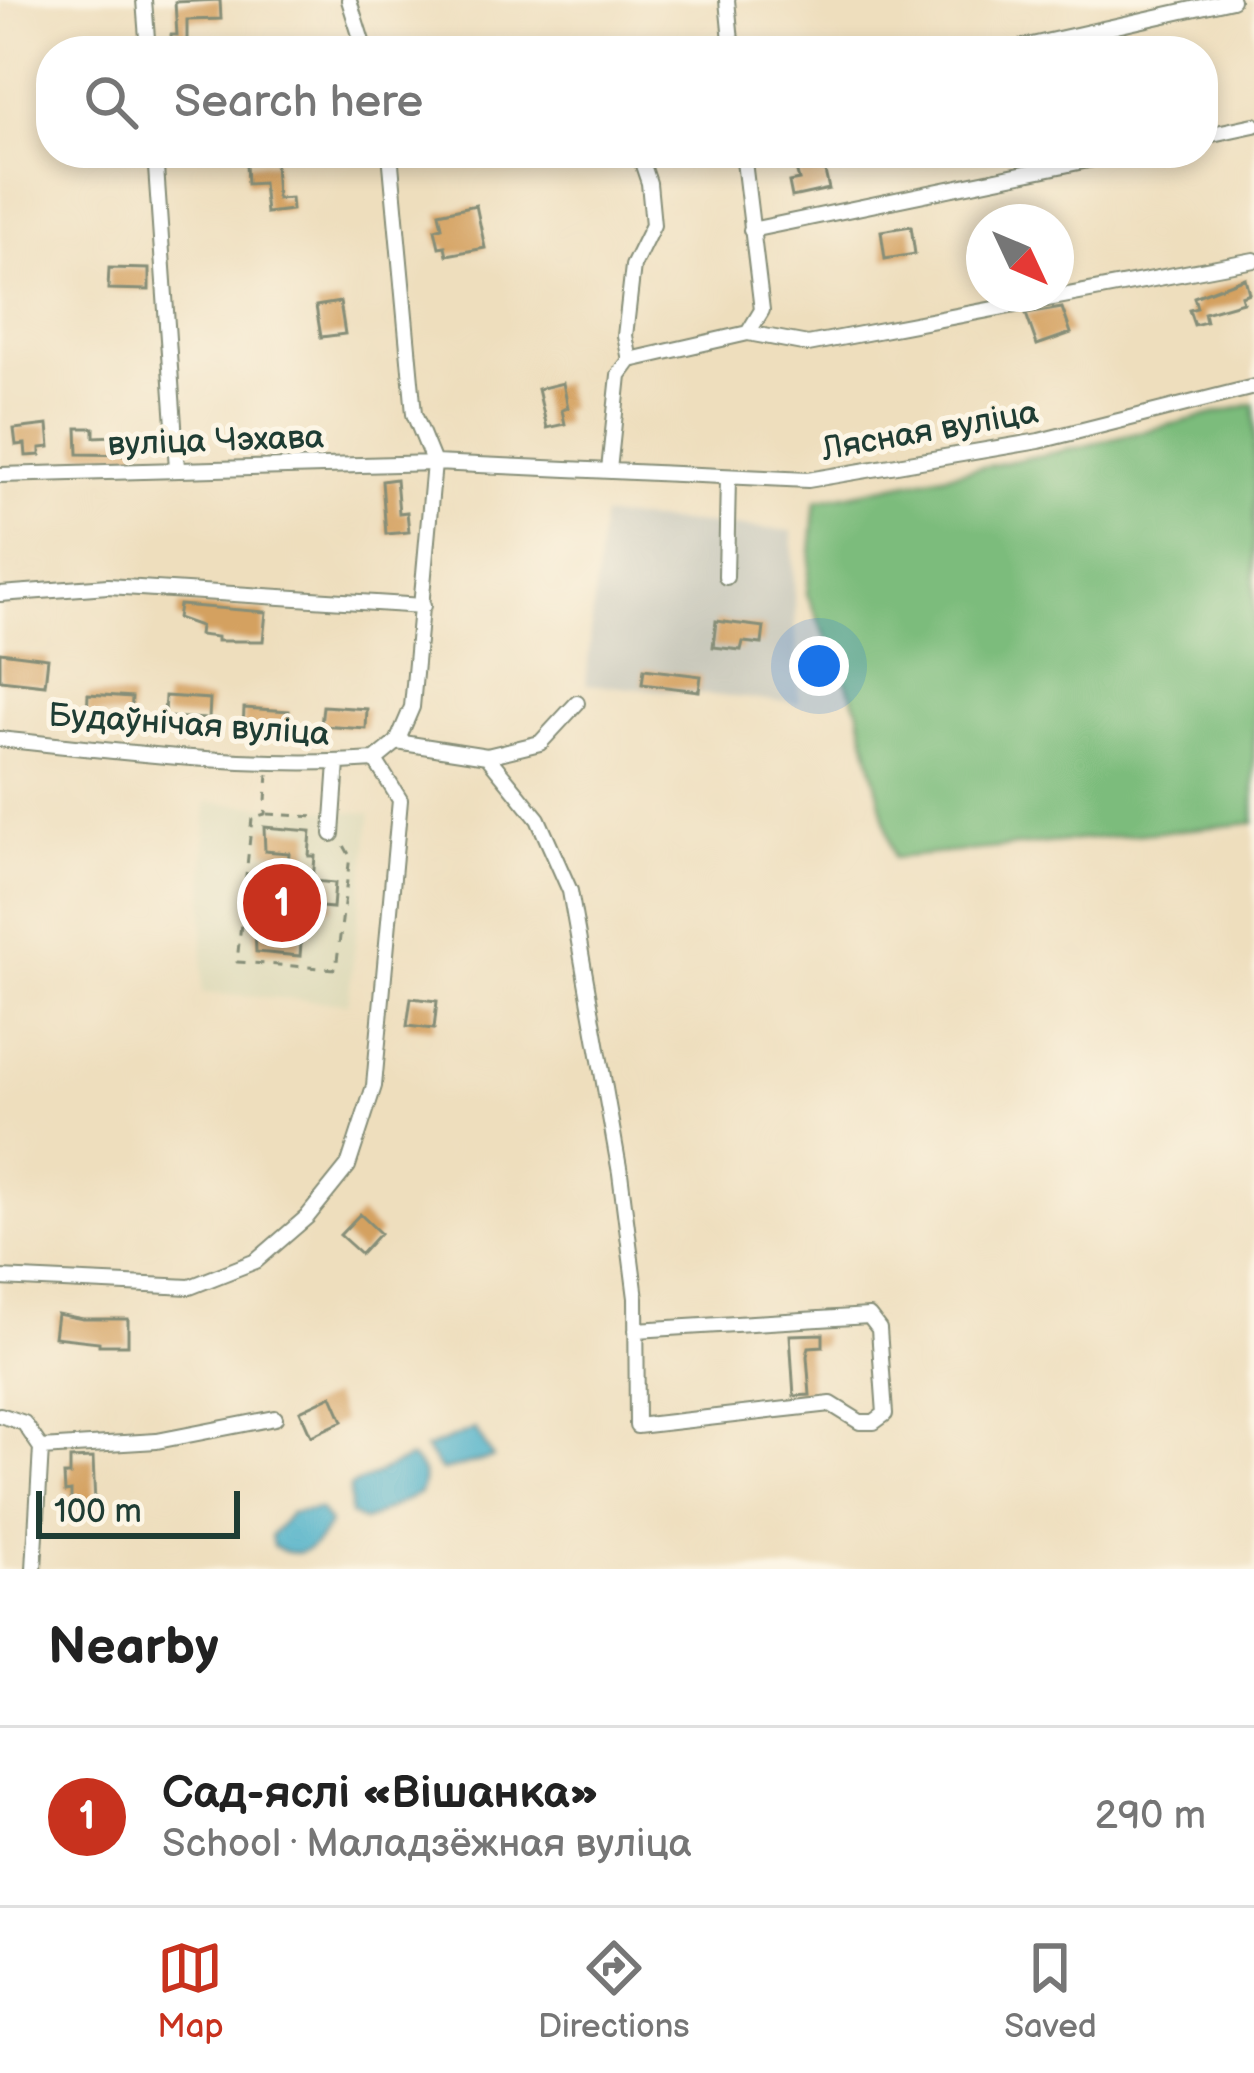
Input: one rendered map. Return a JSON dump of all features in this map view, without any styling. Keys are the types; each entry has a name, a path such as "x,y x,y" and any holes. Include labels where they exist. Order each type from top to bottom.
{"street":[{"path":"144,0 147,36"},
{"path":"349,0 360,36"},
{"path":"727,0 731,36"},
{"path":"1072,36 1232,0"},
{"path":"1218,133 1254,125"},
{"path":"156,168 177,467"},
{"path":"0,1278 190,1287 256,1261 308,1216 348,1166 374,1086 400,800 375,760 397,742 412,707 434,463 414,414 391,168"},
{"path":"630,360 625,336 633,266 653,225 644,168"},
{"path":"745,168 762,310 748,333"},
{"path":"751,230 1049,168"},
{"path":"609,470 619,375 630,360 748,333 808,344 1254,260"},
{"name":"Лясная вуліца","path":"609,470 808,480 1016,445 1254,386"},
{"name":"вуліца Чэхава","path":"0,475 434,463 609,470"},
{"path":"726,577 728,477"},
{"path":"0,594 108,586 422,606"},
{"path":"397,742 487,756 539,743 578,703"},
{"name":"Будаўнічая вуліца","path":"0,739 183,757 375,760"},
{"path":"487,756 538,819 570,890 620,1173 636,1330 637,1426 831,1405 860,1422 874,1422 885,1414 879,1329 869,1316 636,1330"},
{"path":"333,826 337,763"},
{"path":"0,1415 24,1423 41,1448 34,1569"},
{"path":"41,1448 157,1441 274,1418"}],"path":[{"path":"265,814 269,760"},
{"path":"265,814 333,826 345,843 350,856 336,969 237,962 252,818 265,814"}],"shaded area":[{"path":"602,516 792,531 799,703 586,684"},
{"path":"206,802 371,813 348,1003 202,993"}],"green space":[{"path":"1254,404 1254,823 894,858 859,711 807,594 816,501 1081,447"}],"water":[{"path":"475,1429 493,1458 441,1471 425,1449"},
{"path":"410,1458 423,1473 420,1493 364,1521 350,1514 350,1487"},
{"path":"319,1509 330,1523 307,1550 291,1553 273,1546 271,1536 290,1513"}],"building":[{"path":"220,0 221,19 187,20 187,36 171,36 177,35 175,2"},
{"path":"246,168 275,168 277,199 291,198 292,210 266,213 263,183 247,184"},
{"path":"824,168 829,189 792,197 789,182 799,180 796,169"},
{"path":"476,205 485,248 447,255 445,246 439,247 435,229 442,227 439,213"},
{"path":"911,226 915,254 885,259 881,231"},
{"path":"109,268 149,269 149,290 108,289"},
{"path":"1245,278 1249,293 1241,296 1243,302 1204,313 1206,322 1194,325 1189,310 1197,308 1194,297"},
{"path":"340,302 345,334 321,337 316,306"},
{"path":"1063,312 1071,333 1037,345 1026,314"},
{"path":"563,383 568,408 562,410 565,424 547,428 538,389"},
{"path":"48,425 50,447 40,448 40,455 26,456 25,444 16,445 14,429"},
{"path":"77,428 94,428 94,437 136,435 137,455 78,454"},
{"path":"396,479 399,513 407,512 409,532 386,534 382,481"},
{"path":"179,605 266,612 263,641 217,641 217,637 199,635 200,626 177,618"},
{"path":"716,621 764,627 762,644 743,642 741,650 713,647"},
{"path":"0,652 48,658 45,685 0,680"},
{"path":"644,669 701,676 699,691 642,684"},
{"path":"88,694 132,697 131,717 87,714"},
{"path":"165,696 210,699 209,719 164,717"},
{"path":"323,706 367,709 366,729 321,726"},
{"path":"244,708 289,711 288,731 243,728"},
{"path":"264,827 311,831 313,881 335,883 333,908 310,906 300,956 256,952 255,926 282,928 284,902 261,900 260,876 287,878 289,853 265,851"},
{"path":"411,998 437,1001 434,1029 407,1026"},
{"path":"360,1214 380,1233 361,1254 340,1235"},
{"path":"57,1314 128,1319 128,1345 54,1337"},
{"path":"823,1334 823,1346 809,1347 807,1356 810,1395 794,1396 790,1335"},
{"path":"332,1396 343,1421 311,1436 300,1411"},
{"path":"93,1458 95,1504 71,1504 64,1475 70,1475 70,1459"}],"place":[{"name":"Сад-яслі «Вішанка»","path":"282,903"}]}
